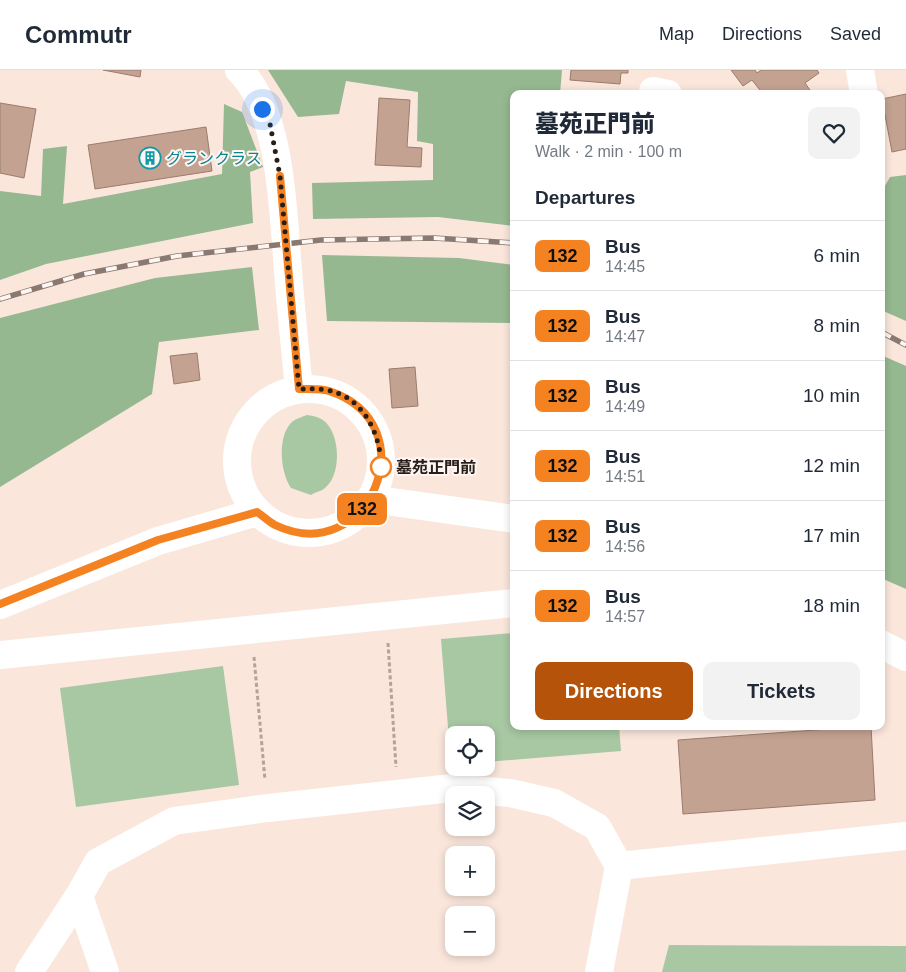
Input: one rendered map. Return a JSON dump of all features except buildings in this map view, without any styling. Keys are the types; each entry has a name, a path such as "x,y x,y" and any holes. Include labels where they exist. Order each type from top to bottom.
{"street":[{"path":"239,70 247,78 270,124 280,176 299,389"},
{"path":"860,70 863,90"},
{"path":"299,389 328,390 348,400 366,414 377,434 382,456 380,478 371,499 357,515 338,527 317,533 295,532 274,525 257,512 243,492 236,469 238,445 246,423 262,405 282,393 299,389"},
{"path":"371,499 510,518"},
{"path":"0,604 158,540 257,512"},
{"path":"0,655 510,603"},
{"path":"885,646 906,657"},
{"path":"29,972 98,862 174,821 398,792 452,788 510,793 554,803 596,827 619,866 599,972"},
{"path":"619,866 906,836"},
{"path":"78,896 105,972"}],"path":[{"path":"387,616 398,792"},
{"path":"252,629 268,808"}],"green space":[{"path":"268,70 562,70 560,90 510,90 510,226 438,217 313,219 312,183 433,180 433,144 417,141 418,92 346,81 339,114 298,117"},
{"path":"224,104 242,112 263,167 250,172 253,223 46,264 0,280 0,191 41,196 43,149 67,146 63,204 222,174"},
{"path":"906,175 906,321 885,312 885,186 890,177"},
{"path":"322,255 459,258 510,264 510,323 327,321"},
{"path":"252,267 259,330 159,342 152,394 0,487 0,318 155,278"},
{"path":"885,357 906,366 906,589 885,580"},
{"path":"307,415 319,418 326,423 332,431 337,448 334,475 324,489 311,495 291,488 285,474 282,456 283,439 290,424 298,418"},
{"path":"510,633 510,730 619,730 621,751 495,761 495,726 448,726 441,639"},
{"path":"223,666 239,785 76,807 60,688"},
{"path":"669,945 906,946 906,972 662,972"}],"railway":[{"path":"0,299 84,274 177,256 321,240 434,238 510,243"},
{"path":"885,334 906,345"}],"bus line":[{"name":"132","path":"0,604 158,540 257,512 274,525 295,532 317,533 338,527 357,515 371,499 380,478 382,456 377,434 366,414 348,400 328,390 299,389 280,176"}],"place":[{"name":"グランクラス","path":"150,158"},
{"name":"墓苑正門前","path":"381,467"}],"route":[{"path":"262,109 270,124 280,176 299,389 328,390 348,400 366,414 377,434 382,456 381,467"}]}
